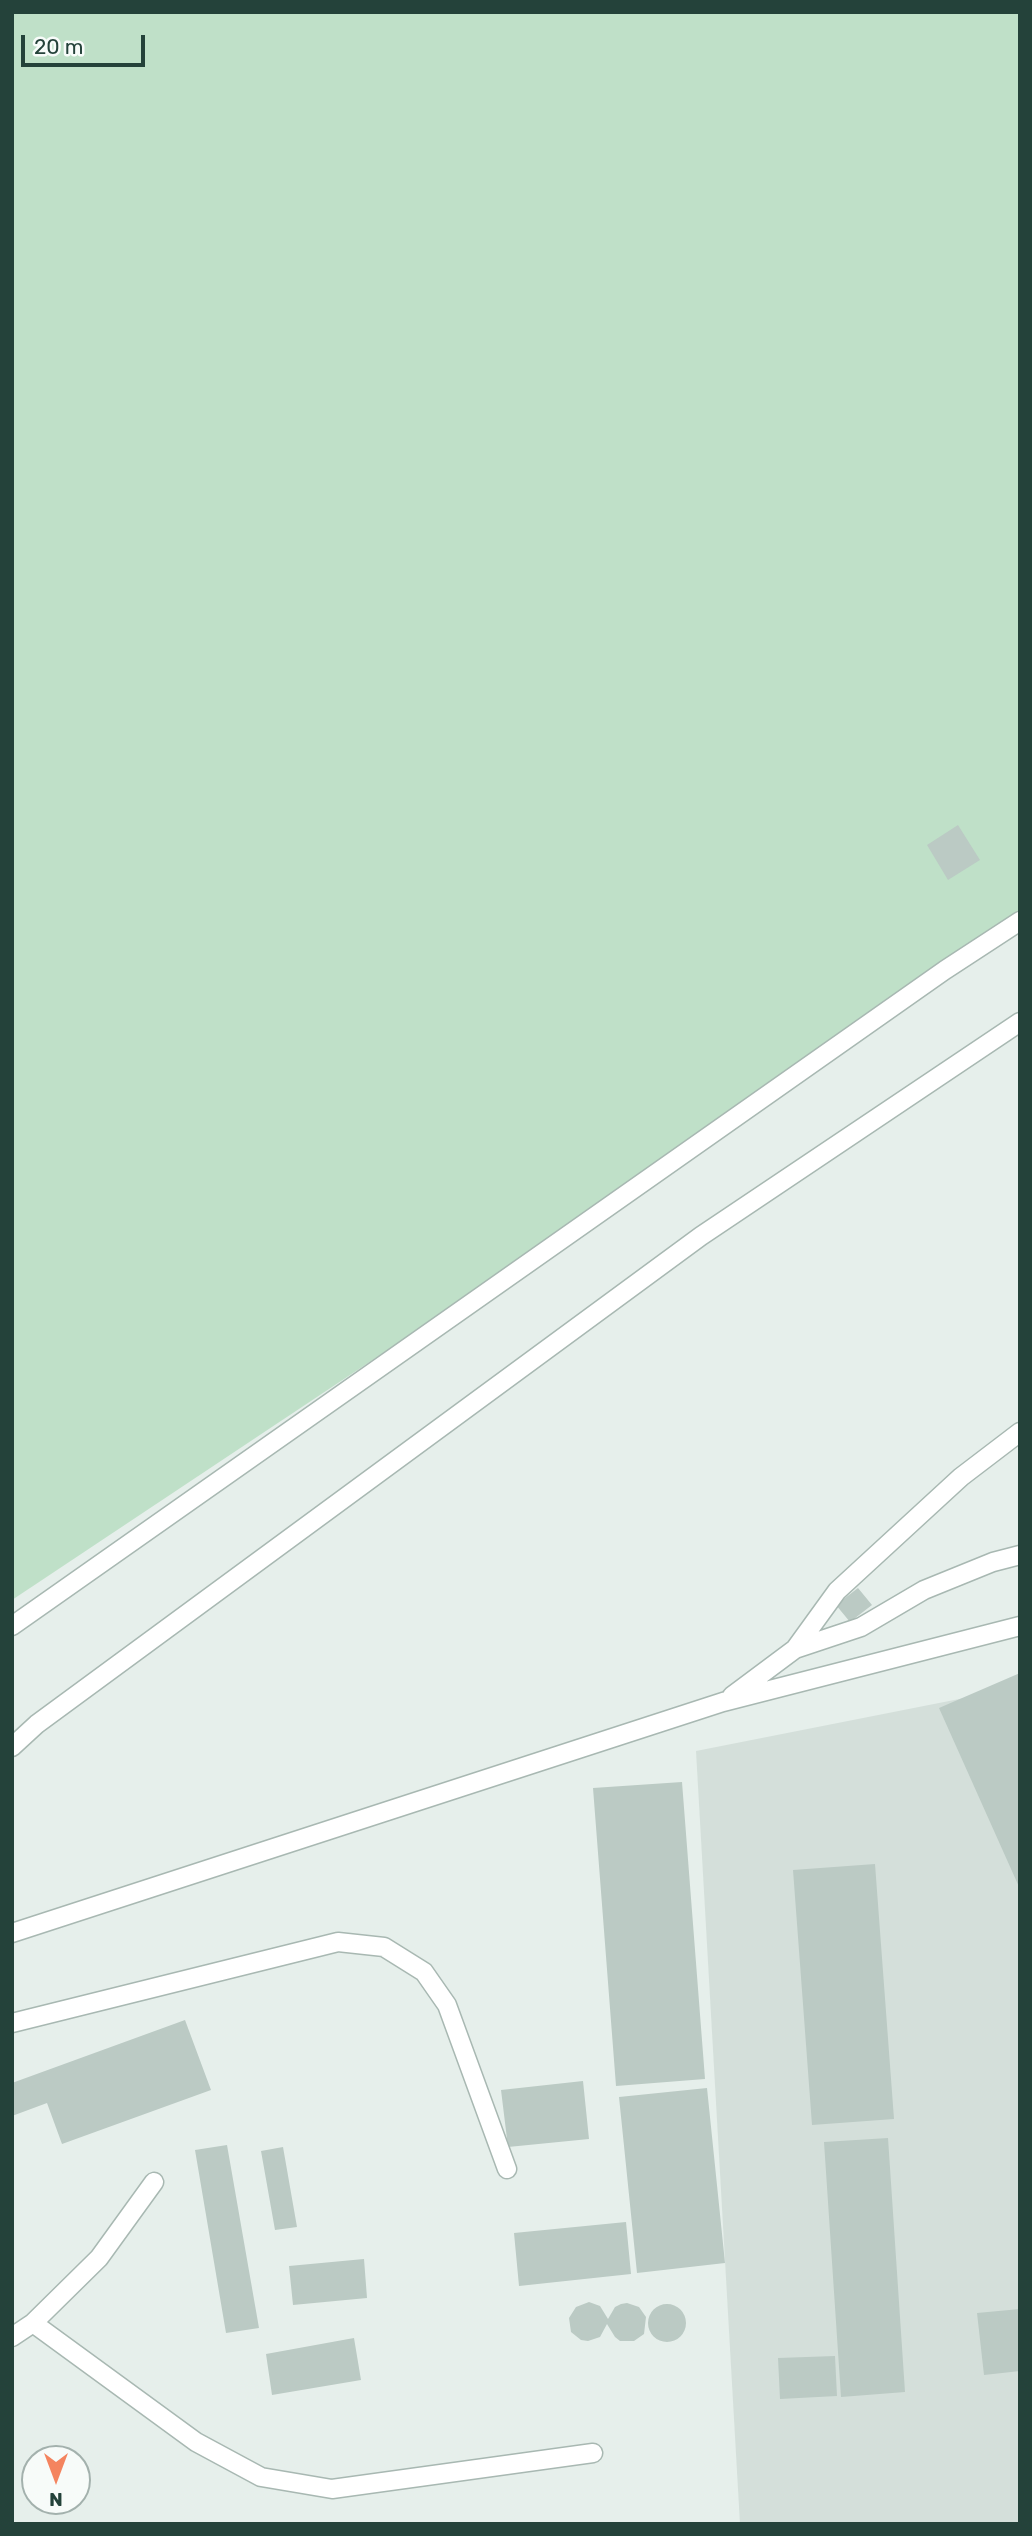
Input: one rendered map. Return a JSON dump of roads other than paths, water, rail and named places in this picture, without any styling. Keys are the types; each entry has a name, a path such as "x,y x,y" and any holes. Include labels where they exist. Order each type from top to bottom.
{"lane":[{"path":"12,1626 945,970 1020,921"},
{"path":"12,1747 37,1724 701,1236 1020,1022"},
{"path":"723,1702 795,1649 837,1591 961,1477 1020,1432"},
{"path":"795,1649 861,1627 924,1590 993,1562 1020,1555"},
{"path":"12,1933 723,1702 1020,1626"},
{"path":"12,2023 338,1942 384,1947 424,1972 447,2006 507,2169"},
{"path":"12,2337 33,2323 99,2258 154,2182"},
{"path":"33,2323 195,2442 261,2477 332,2489 593,2453"}]}
